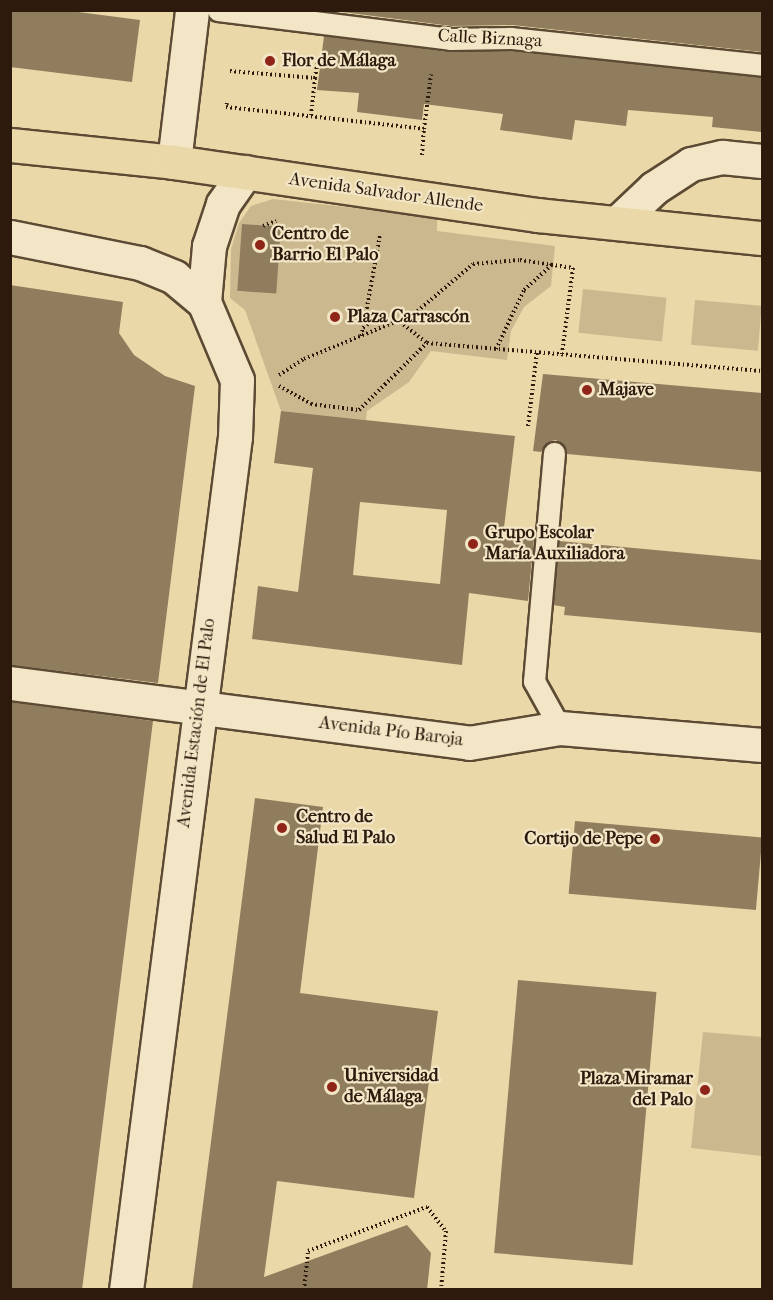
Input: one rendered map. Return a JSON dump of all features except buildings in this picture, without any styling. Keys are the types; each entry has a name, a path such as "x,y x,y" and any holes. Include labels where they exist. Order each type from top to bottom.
{"main road":[{"name":"Avenida Salvador Allende","path":"10,145 174,162 617,224 762,238"}],"street":[{"path":"174,162 192,10"},
{"path":"617,224 654,188 691,164 722,157 762,161"},
{"name":"Avenida Estación de El Palo","path":"126,1290 198,708 235,437 237,380 204,302 208,246 223,204 245,172"},
{"path":"10,237 140,263 174,277 204,302"},
{"name":"Avenida Pío Baroja","path":"10,683 469,743 560,728 762,745"}],"lane":[{"name":"Calle Biznaga","path":"218,10 435,37 511,38 762,65"},
{"path":"554,453 534,681 560,728"}],"path":[{"path":"422,150 435,37"},
{"path":"229,78 230,68 315,78 311,116"},
{"path":"227,97 226,107 424,129"},
{"path":"263,226 281,219"},
{"path":"360,336 363,328 381,314 366,313 380,233 369,232"},
{"path":"427,343 359,410 311,404 270,381 303,358 400,322 472,264 520,260 573,268 562,354"},
{"path":"496,349 524,290 552,265"},
{"path":"400,322 427,343 762,371"},
{"path":"304,1290 308,1251 427,1207 446,1231 441,1290"}],"shaded area":[{"name":"Plaza Carrascón","path":"273,199 437,217 437,231 555,246 551,286 524,307 511,331 507,360 431,351 409,382 367,411 366,420 281,411 245,310 230,298 231,249 239,223 251,206"},
{"path":"583,289 667,298 662,342 578,333"},
{"path":"695,300 762,306 758,351 691,345"},
{"path":"703,1032 762,1037 762,1156 691,1148"}],"place":[{"name":"Flor de Málaga","path":"270,61"},
{"name":"Centro de Barrio El Palo","path":"260,245"},
{"name":"Plaza Carrascón","path":"335,317"},
{"name":"Majave","path":"587,390"},
{"name":"Grupo Escolar María Auxiliadora","path":"473,544"},
{"name":"Centro de Salud El Palo","path":"282,828"},
{"name":"Cortijo de Pepe","path":"655,839"},
{"name":"Universidad de Málaga","path":"332,1087"},
{"name":"Plaza Miramar del Palo","path":"705,1090"}]}
